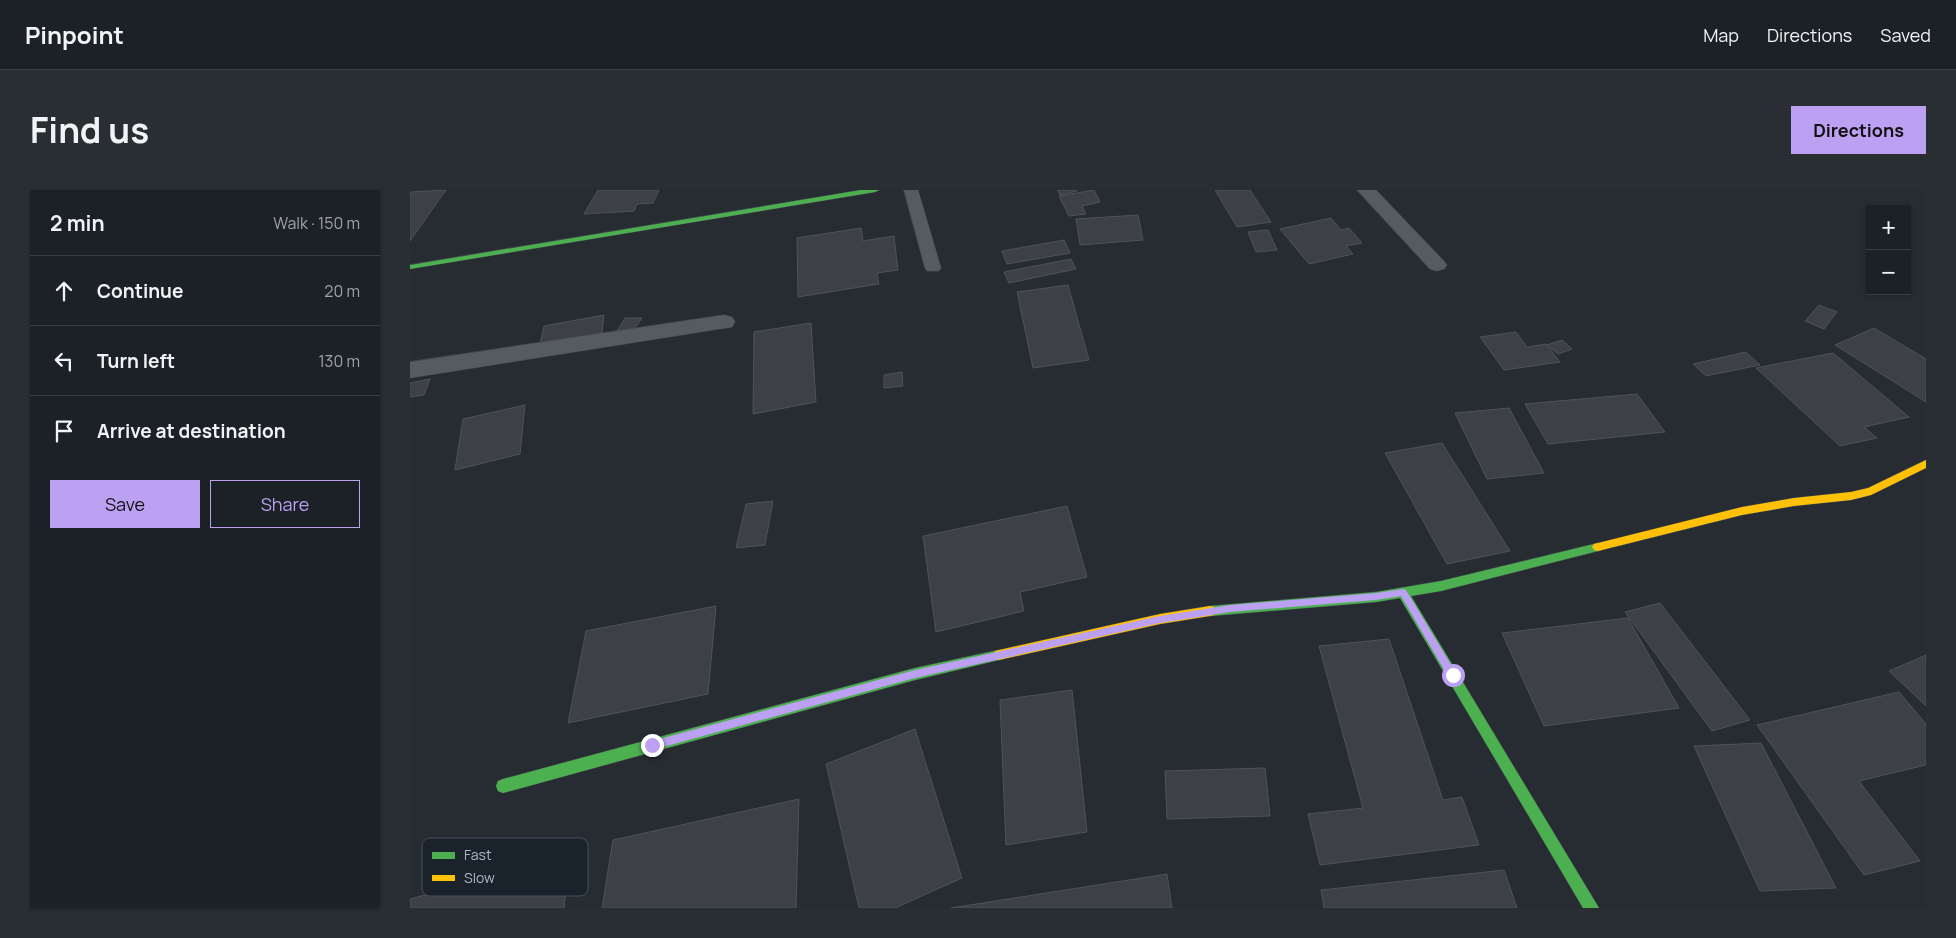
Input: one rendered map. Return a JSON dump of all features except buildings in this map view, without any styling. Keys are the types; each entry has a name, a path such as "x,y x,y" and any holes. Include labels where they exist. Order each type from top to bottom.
{"street":[{"path":"410,267 875,190"},
{"path":"1366,190 1437,265"},
{"path":"410,370 724,322"},
{"path":"502,786 915,674 1150,621 1230,608 1376,597 1441,586 1742,511 1794,502 1852,496 1871,491 1926,464"},
{"path":"1403,592 1591,908"}],"lane":[{"path":"911,190 934,268"}],"traffic: fast":[{"path":"410,267 875,190"},
{"path":"1210,611 1376,597 1441,586 1598,547"},
{"path":"1403,592 1591,908"},
{"path":"503,786 915,674 999,655"}],"traffic: slow":[{"path":"1598,547 1742,511 1794,502 1851,496 1871,491 1926,464"},
{"path":"999,655 1160,619 1210,611"}],"route":[{"path":"652,745 915,674 1160,619 1230,608 1376,597 1403,592 1453,675"}]}
